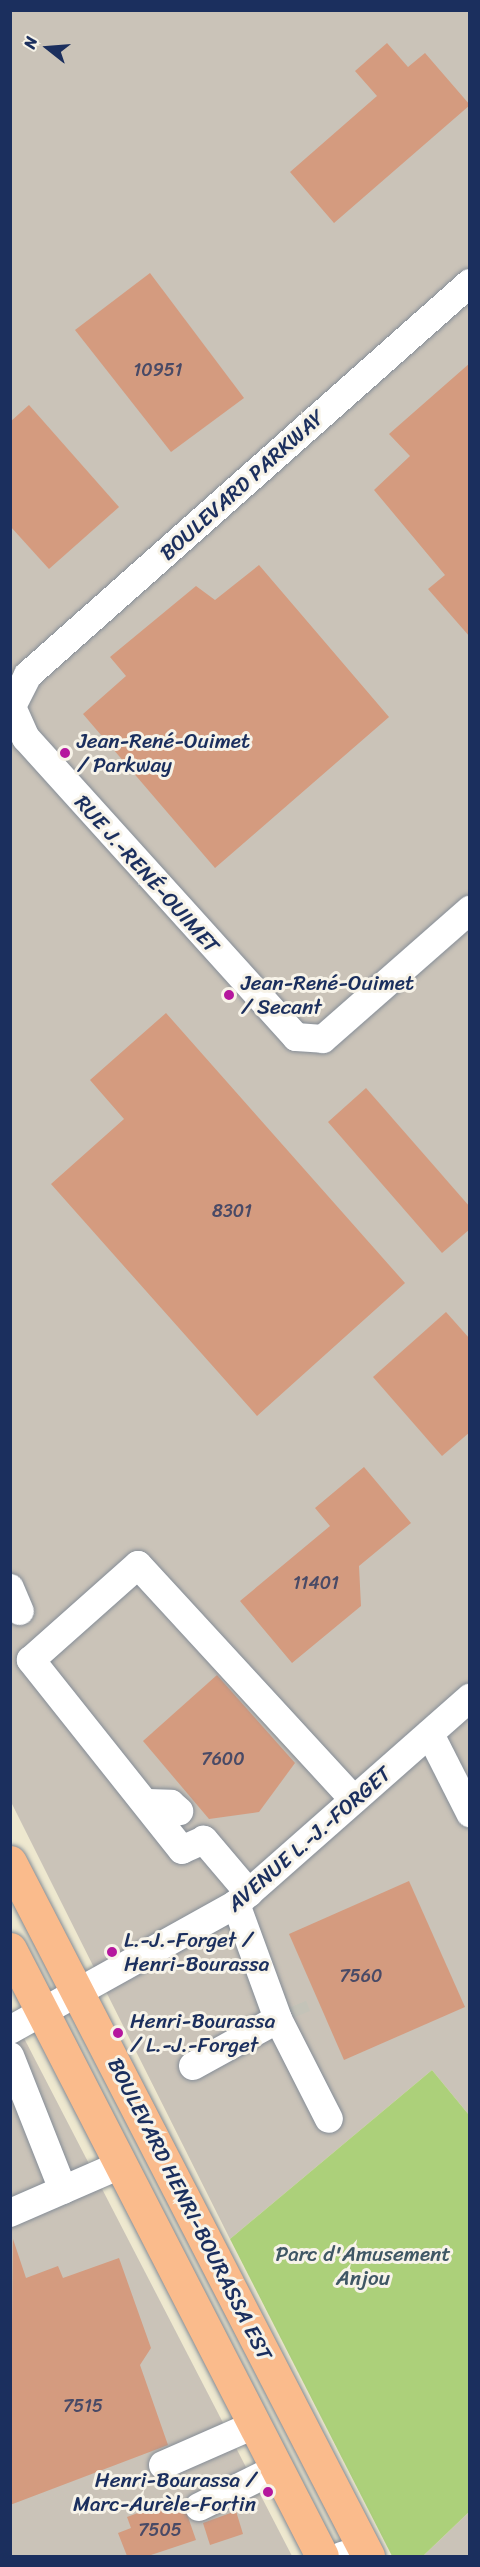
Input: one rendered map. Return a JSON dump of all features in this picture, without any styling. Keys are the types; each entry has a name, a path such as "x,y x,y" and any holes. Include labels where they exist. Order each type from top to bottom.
{"main road":[{"name":"BOULEVARD HENRI-BOURASSA EST","path":"10,1862 358,2554"},
{"name":"BOULEVARD HENRI-BOURASSA EST","path":"10,1949 118,2166 322,2556"}],"street":[{"name":"BOULEVARD PARKWAY","path":"17,689 470,284"},
{"name":"RUE J.-RENÉ-OUIMET","path":"17,689 12,707 26,738 285,1030 308,1042 322,1039 470,910"},
{"path":"191,1824 182,1851 148,1803 31,1660 138,1565 354,1800"},
{"name":"AVENUE L.-J.-FORGET","path":"10,2030 243,1899 470,1698"},
{"path":"430,1734 470,1813"},
{"path":"148,1803 171,1804 191,1824 243,1899 285,2015 329,2119"},
{"path":"193,2066 285,2015"},
{"path":"10,2056 63,2190"},
{"path":"10,2213 118,2166"},
{"path":"163,2465 252,2426"},
{"path":"199,2507 276,2469"}],"shaded area":[{"path":"11,11 469,11 469,2115 432,2070 230,2239 11,1802"},
{"path":"11,2013 292,2556 11,2556"},
{"path":"469,2512 469,2556 423,2556"}],"green space":[{"name":"Parc d'Amusement Anjou","path":"432,2070 469,2115 469,2512 423,2556 392,2556 230,2239"}],"building":[{"path":"387,43 408,67 425,53 470,105 334,223 290,172 377,96 355,71"},
{"path":"150,273 244,398 171,452 75,330"},
{"path":"470,363 470,637 428,589 445,575 374,490 410,456 389,434"},
{"path":"29,405 119,507 49,569 10,526 10,422"},
{"path":"259,565 389,717 215,868 83,714 126,676 110,657 196,586 215,600"},
{"path":"166,1013 405,1283 257,1416 51,1184 124,1119 90,1080"},
{"path":"366,1088 470,1207 470,1229 442,1253 328,1122"},
{"path":"446,1312 470,1339 470,1432 442,1456 373,1377"},
{"path":"364,1467 411,1523 359,1566 361,1606 292,1663 240,1601 330,1526 315,1508"},
{"path":"217,1675 295,1763 259,1812 209,1819 143,1741"},
{"path":"409,1881 465,2007 344,2060 289,1934"},
{"path":"13,2239 26,2278 58,2266 63,2278 119,2258 151,2348 140,2365 168,2445 10,2505"},
{"path":"181,2497 196,2540 148,2556 127,2556 118,2533 131,2528 127,2517"},
{"path":"236,2511 243,2534 210,2545 203,2523"}],"tunnel":[{"path":"293,2006 297,2016"}],"place":[{"name":"Jean-René-Ouimet / Parkway","path":"65,753"},
{"name":"Jean-René-Ouimet / Secant","path":"229,995"},
{"name":"L.-J.-Forget / Henri-Bourassa","path":"112,1952"},
{"name":"Henri-Bourassa / L.-J.-Forget","path":"118,2033"},
{"name":"Henri-Bourassa / Marc-Aurèle-Fortin","path":"268,2492"}]}
